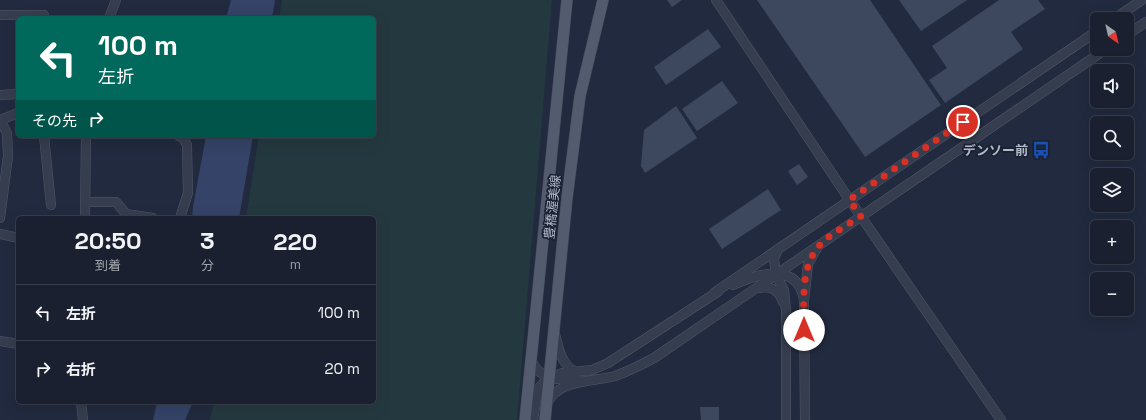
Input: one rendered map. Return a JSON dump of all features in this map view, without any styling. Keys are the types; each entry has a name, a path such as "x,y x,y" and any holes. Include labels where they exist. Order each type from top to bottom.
{"main road":[{"name":"豊橋渥美線","path":"525,420 567,0"},
{"name":"豊橋渥美線","path":"545,420 567,198 580,96 604,0"}],"street":[{"path":"110,16 116,0"},
{"path":"716,0 849,200 1001,420"},
{"path":"1124,12 1142,0"},
{"path":"0,14 44,16"},
{"path":"1134,30 1146,22"},
{"path":"533,420 538,389 549,378 592,370 608,363 714,293 1090,36"},
{"path":"546,406 551,397 563,388 616,375 641,365 1096,56"},
{"path":"0,95 16,94"},
{"path":"0,218 8,156 7,133 0,120 16,114"},
{"path":"44,138 51,205"},
{"path":"85,216 86,138"},
{"path":"181,216 188,193 187,145 183,138"},
{"path":"86,202 116,202 126,214 140,216"},
{"path":"0,234 16,238"},
{"path":"805,420 804,300 808,264 821,244"},
{"path":"778,249 774,259 776,274 784,290 786,310 786,420"},
{"path":"714,293 761,274 776,274 794,279 800,285 804,300"},
{"path":"755,288 766,286 774,288 781,298 786,310"},
{"path":"553,330 562,360 567,367 575,372"},
{"path":"0,341 16,344"},
{"path":"531,359 537,370 549,378 593,380"},
{"path":"81,404 83,420"}],"green space":[{"path":"282,0 552,0 517,420 210,420 214,404 376,404 376,216 246,216 259,138 376,138 376,16 279,16"}],"water":[{"path":"231,0 275,0 272,16 227,16"},
{"path":"206,138 253,138 239,216 192,216"},
{"path":"157,404 192,404 185,420 153,420"}],"building":[{"path":"667,0 682,0 672,7"},
{"path":"757,0 870,0 941,105 865,157"},
{"path":"899,0 967,0 921,31"},
{"path":"999,0 1038,0 1045,9 1011,32 1023,49 945,103 929,80 947,68 932,46"},
{"path":"708,29 721,47 666,85 654,67"},
{"path":"722,81 738,103 697,131 682,109"},
{"path":"676,106 697,138 645,173 641,166 644,130"},
{"path":"799,164 808,177 797,185 788,171"},
{"path":"768,189 781,210 722,249 709,229"},
{"path":"700,407 719,407 719,420 701,420"}],"place":[{"name":"デンソー前","path":"1041,150"}],"route":[{"path":"804,330 804,300 808,264 812,255 821,244 861,216 849,200 963,122"}]}
